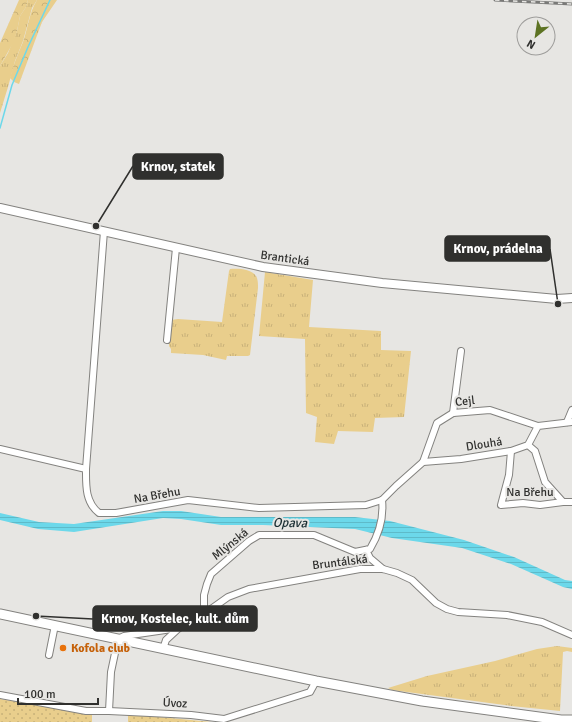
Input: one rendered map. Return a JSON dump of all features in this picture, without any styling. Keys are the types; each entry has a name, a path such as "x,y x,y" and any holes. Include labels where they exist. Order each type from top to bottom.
{"main road":[{"name":"Bruntálská","path":"0,614 316,681 422,701 561,720 572,720"}],"street":[{"name":"Brantická","path":"0,208 263,267 382,283 557,299 572,298"},
{"path":"0,449 86,469 104,231"},
{"path":"167,340 176,248"},
{"path":"453,413 461,351"},
{"name":"Cejl","path":"423,462 437,423 453,413 490,410 538,426"},
{"path":"572,410 570,422 538,426 528,445 535,451 545,482 563,502 572,502"},
{"name":"Dlouhá","path":"423,462 461,459 511,451 528,445"},
{"name":"Na Břehu","path":"511,451 509,475 502,505 523,503 540,505 563,502"},
{"path":"383,570 370,558 366,550 370,549 376,539 383,512 382,500 423,462"},
{"name":"Na Břehu","path":"86,469 86,492 92,505 99,513 116,513 188,500 259,508 366,505 382,500"},
{"name":"Mlýnská","path":"204,613 204,595 206,584 211,574 249,541 259,535 314,535 355,552 366,550"},
{"name":"Bruntálská","path":"118,639 124,636 179,628 190,624 228,597 249,588 360,569 383,570 397,573 412,580 436,603 447,609 458,612 507,615 542,622 572,635"},
{"path":"49,656 55,625"},
{"name":"Bruntálská","path":"163,649 166,640 179,628"},
{"path":"109,711 111,672 118,639"},
{"name":"Úvoz","path":"0,695 86,711 191,715 224,719 310,692 316,681"}],"green space":[{"path":"19,0 28,0 26,7 20,16 13,43 0,66 0,43"},
{"path":"28,0 37,0 32,8 0,113 0,66 8,53 17,31 20,16 26,7"},
{"path":"37,0 57,0 42,22 19,84 10,78 23,42 32,10"},
{"path":"230,269 249,271 255,275 257,279 258,288 250,355 227,356 226,360 203,355 171,353 169,346 171,320 178,319 222,322"},
{"path":"265,272 313,280 309,327 381,331 381,350 411,351 404,417 375,418 373,432 338,431 334,444 315,442 317,417 306,413 305,339 259,336"},
{"path":"557,646 572,648 572,652 563,652 560,711 511,706 392,690 388,688 427,676 495,661 537,649"},
{"path":"0,699 92,714 92,722 0,722"},
{"path":"128,714 212,722 128,722"}],"water":[{"name":"Opava","path":"163,511 181,511 221,517 355,517 390,521 464,540 514,557 565,580 572,581 572,589 563,587 511,564 462,548 392,538 355,529 263,525 221,525 163,518 74,532 38,529 0,520 0,513 39,522 74,524"}],"waterway":[{"path":"0,128 12,85 50,0"}],"railway":[{"path":"495,0 572,4"}],"place":[{"name":"Krnov, statek","path":"96,226"},
{"name":"Krnov, prádelna","path":"558,304"},
{"name":"Krnov, Kostelec, kult. dům","path":"36,616"},
{"name":"Kofola club","path":"63,648"}]}
